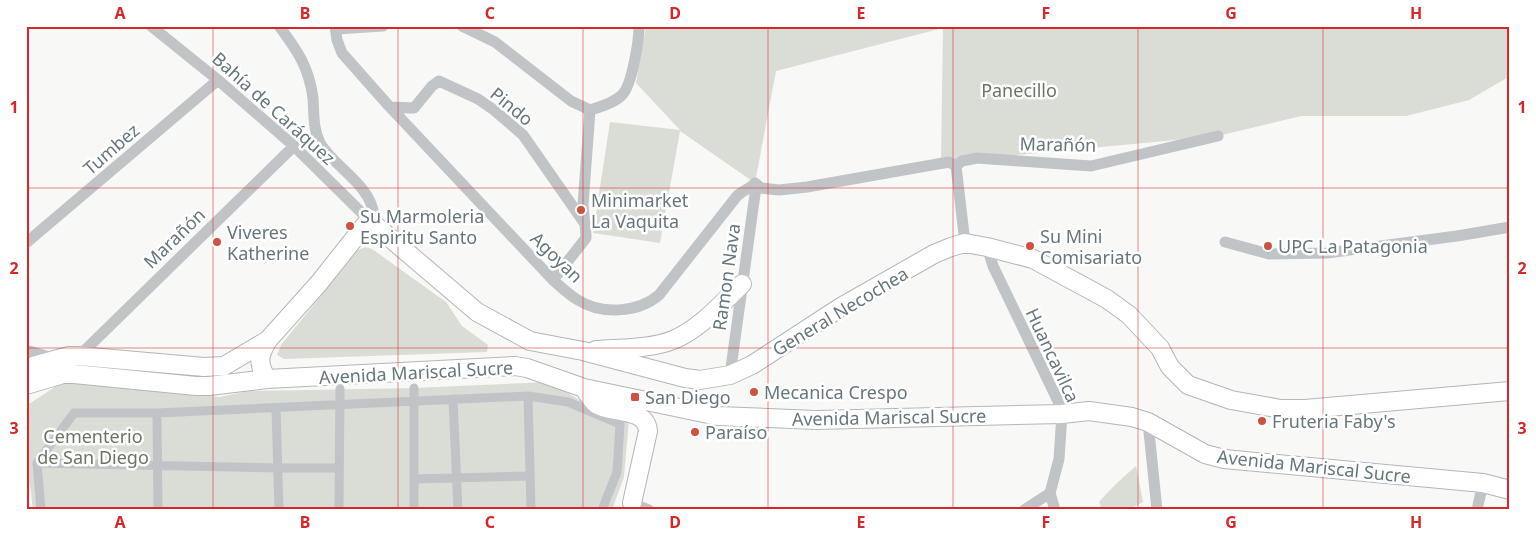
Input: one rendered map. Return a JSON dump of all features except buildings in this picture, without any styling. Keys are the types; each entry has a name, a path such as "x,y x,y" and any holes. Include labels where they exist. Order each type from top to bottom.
{"main road":[{"path":"267,379 262,372 260,354 268,340 318,283 369,220"},
{"name":"General Necochea","path":"369,220 477,312 530,341 583,351 684,378 700,380 730,375 752,365 841,307 934,254 951,246 965,243 1033,260 1107,299 1129,315 1160,348 1170,367 1188,385 1231,400 1280,409 1305,409 1510,391"},
{"path":"583,351 658,344 683,335 704,321 742,284"},
{"path":"26,368 58,359 79,356 204,368 224,366 268,340"},
{"name":"Avenida Mariscal Sucre","path":"26,385 63,374 196,386 267,379 472,369 500,365 528,368 584,388 718,416 816,420 1062,414 1089,411 1114,414 1148,422 1205,454 1224,459 1483,483 1509,488"},
{"path":"584,388 596,404 640,417 646,423 648,431 631,507"}],"street":[{"name":"Bahía de Caráquez","path":"150,26 218,80 294,146 369,220"},
{"path":"279,26 297,51 307,70 313,97 315,126 318,138 330,157 365,193 371,202 374,215 369,220"},
{"path":"335,28 383,26"},
{"path":"462,26 495,42 571,100 590,110 622,95 627,88 635,60 639,26"},
{"name":"Agoyan","path":"335,28 342,52 390,107 553,280 577,300 590,306 624,310 651,302 659,295 737,196 741,192 750,189 755,183"},
{"name":"Tumbez","path":"26,243 218,80"},
{"name":"Pindo","path":"390,107 414,108 432,86 439,81 478,99 523,135 586,223"},
{"path":"553,280 586,238 586,223 582,206 590,110"},
{"name":"Marañón","path":"956,166 962,161 977,158 1091,166 1218,136"},
{"name":"Marañón","path":"79,356 294,146"},
{"path":"755,183 761,188 779,190 807,187 949,162 956,166 965,243"},
{"name":"Ramon Nava","path":"730,375 755,183"},
{"path":"1225,242 1269,254 1327,252 1457,236 1510,227"},
{"name":"Huancavilca","path":"987,247 993,266 1058,401 1062,414 1059,459 1050,493"},
{"path":"26,350 58,359"},
{"path":"414,388 414,510"},
{"path":"339,510 340,389"},
{"path":"528,396 531,510"},
{"path":"41,510 38,463 74,413 157,413 528,396 568,402 620,424 617,472 602,510"},
{"path":"453,399 458,510"},
{"path":"276,408 279,510"},
{"path":"157,413 158,510"},
{"path":"1148,422 1157,510"},
{"path":"38,463 338,468"},
{"path":"414,479 530,476"},
{"path":"1477,510 1483,483"},
{"path":"1024,510 1050,493 1055,510"},
{"path":"631,507 649,510"}],"green space":[{"name":"Panecillo","path":"646,26 1510,26 1510,76 1469,100 1406,116 1301,116 1218,136 941,162 943,28 776,71 755,183 680,131 660,243 593,233 610,122 680,130 636,83"},
{"path":"365,247 372,249 446,302 462,326 488,345 487,352 284,359 277,355 281,345 358,250"},
{"name":"Cementerio de San Diego","path":"89,382 219,397 249,391 414,388 550,382 591,407 629,420 624,477 612,510 33,510 26,454 26,406 61,383"},
{"path":"1136,466 1143,502 1128,510 1094,510 1101,506 1099,502 1103,497"}],"place":[{"name":"Minimarket La Vaquita","path":"581,210"},
{"name":"Su Marmoleria Espiritu Santo","path":"350,226"},
{"name":"Viveres Katherine","path":"217,242"},
{"name":"Su Mini Comisariato","path":"1030,246"},
{"name":"UPC La Patagonia","path":"1268,246"},
{"name":"Mecanica Crespo","path":"754,392"},
{"name":"San Diego","path":"635,397"},
{"name":"Fruteria Faby's","path":"1262,421"},
{"name":"Paraíso","path":"695,432"}]}
